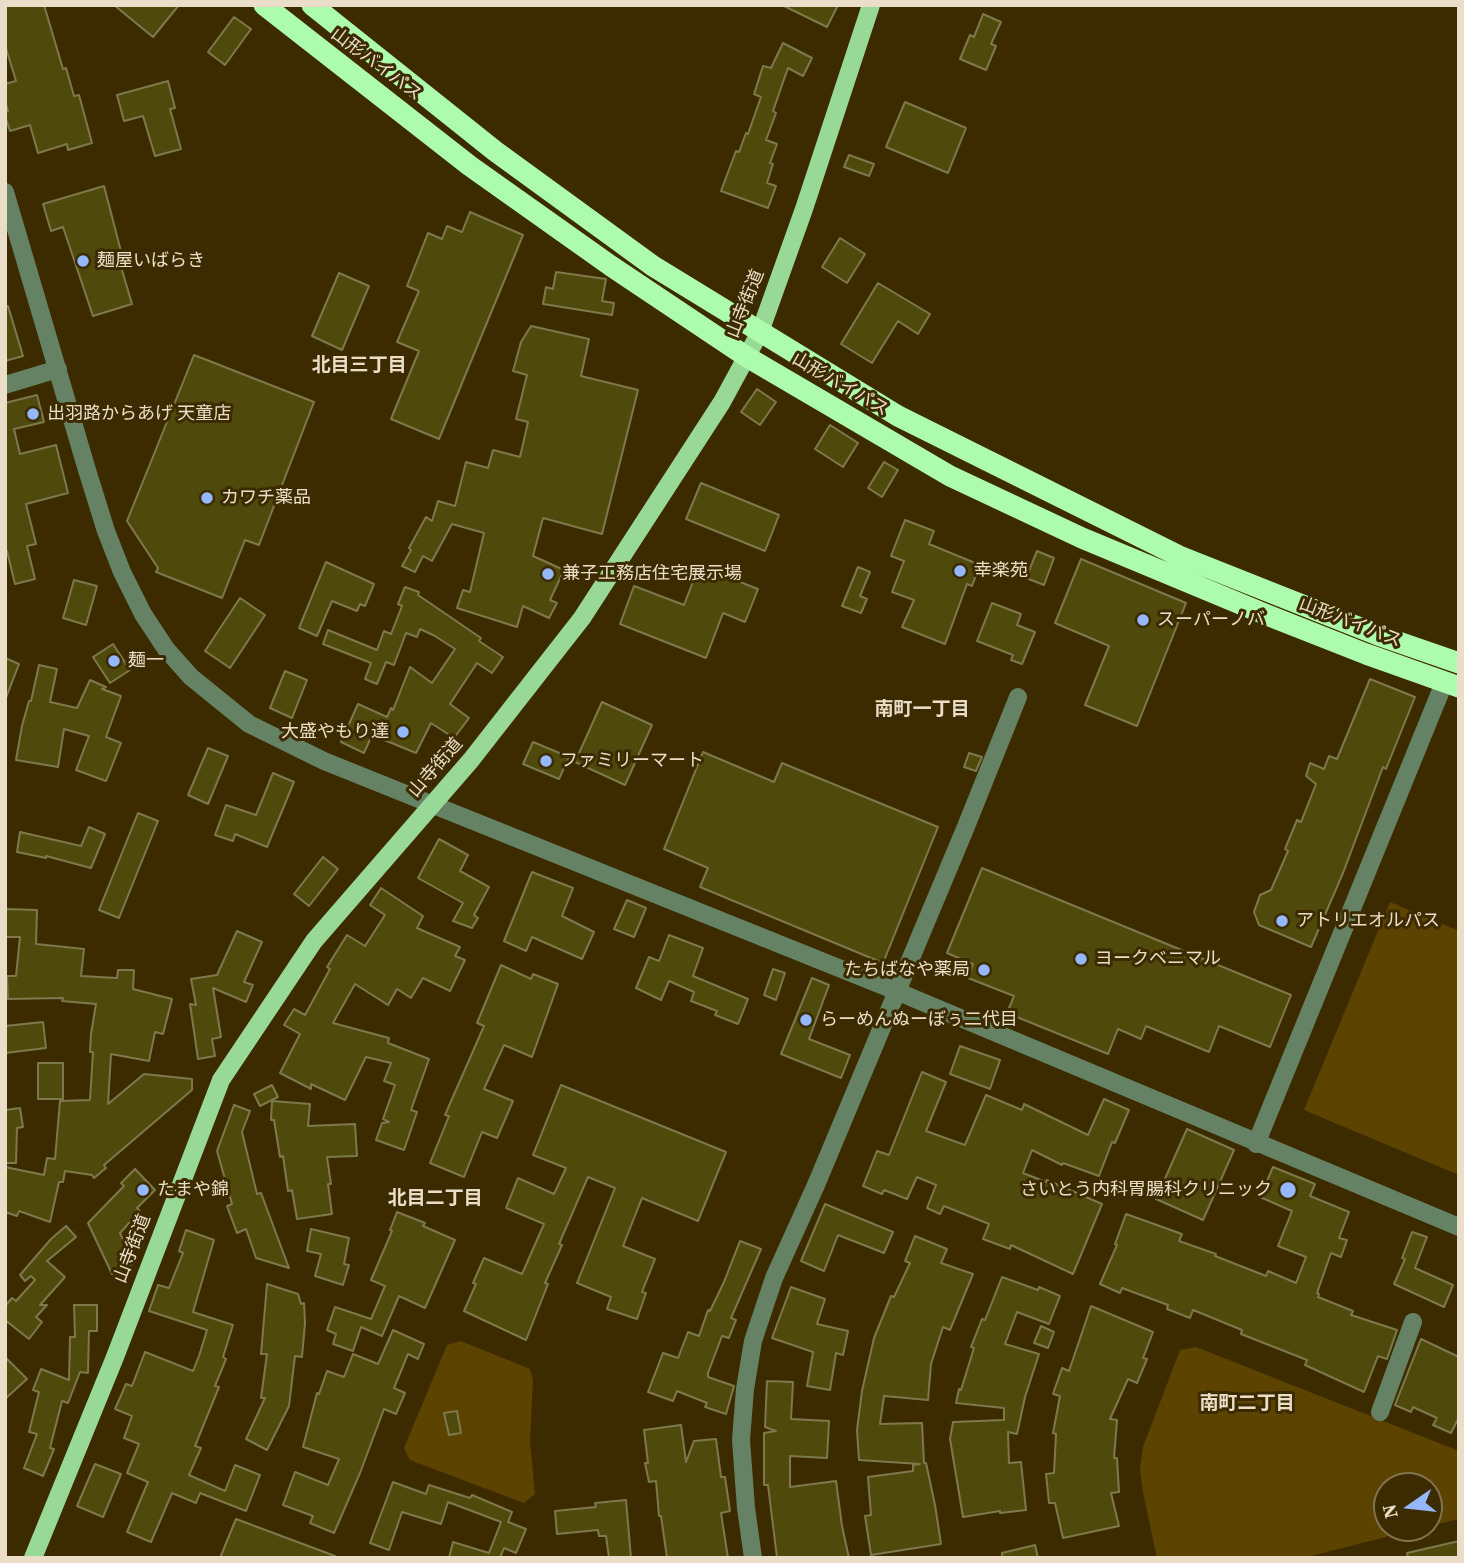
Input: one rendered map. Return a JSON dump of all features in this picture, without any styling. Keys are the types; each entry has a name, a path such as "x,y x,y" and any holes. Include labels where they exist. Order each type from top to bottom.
{"highway":[{"name":"山形バイパス","path":"264,5 470,166 611,266 747,357 950,476 1082,538 1329,640 1452,685"},
{"name":"山形バイパス","path":"312,5 506,159 653,266 898,416 1179,556 1327,615 1459,663"}],"main road":[{"name":"山寺街道","path":"33,1558 115,1357 221,1080 314,941 523,696 582,618 722,402 760,332 804,209 871,5"}],"street":[{"path":"5,192 114,552 143,614 166,649 191,677 249,724 324,761 896,991 1459,1227"},
{"path":"5,385 58,369"},
{"path":"1256,1144 1452,685"},
{"path":"753,1558 741,1440 745,1389 753,1341 774,1278 816,1185 1018,696"},
{"path":"1380,1412 1413,1322"}],"shaded area":[{"path":"1390,902 1459,931 1459,1175 1304,1110"},
{"path":"461,1341 530,1369 533,1380 530,1441 535,1494 524,1503 410,1460 404,1448 447,1345"},
{"path":"1196,1347 1459,1451 1459,1519 1443,1523 1443,1472 1373,1472 1373,1540 1303,1558 1157,1558 1140,1469 1143,1447 1180,1350"}],"building":[{"path":"5,5 44,5 63,69 66,68 74,96 79,95 92,143 68,150 67,144 38,153 30,125 10,131 5,116 5,111 8,111 5,84 16,81 5,45"},
{"path":"114,5 179,5 153,37"},
{"path":"782,5 838,5 827,27"},
{"path":"983,14 1001,22 991,44 996,46 986,70 960,59 970,35 974,37"},
{"path":"234,17 251,29 225,65 208,52"},
{"path":"783,43 812,58 803,76 788,68 773,111 776,113 766,140 777,144 767,183 776,186 768,208 721,191 736,151 739,152 746,133 748,134 761,97 754,94 763,66 771,68"},
{"path":"168,81 175,108 170,109 181,149 155,156 143,116 124,121 117,95"},
{"path":"905,102 966,128 948,173 886,147"},
{"path":"849,155 874,164 869,176 844,167"},
{"path":"104,186 123,259 119,260 132,304 93,316 63,227 51,231 43,204"},
{"path":"470,212 523,235 439,439 391,419 419,351 397,342 419,291 407,286 428,233 442,239 447,226 462,232"},
{"path":"840,238 865,254 847,283 822,267"},
{"path":"556,272 606,279 602,301 614,303 612,315 543,304 546,287 553,289"},
{"path":"339,273 369,286 342,350 312,336"},
{"path":"878,283 930,314 918,334 898,321 872,363 841,344"},
{"path":"8,306 23,356 5,361 5,307"},
{"path":"531,326 589,339 581,376 638,390 602,534 543,518 533,556 564,570 550,600 557,603 549,618 523,606 517,627 457,608 463,590 470,592 484,533 452,524 432,561 423,556 415,572 402,566 426,517 432,521 438,501 455,506 466,462 488,468 493,450 520,457 528,422 516,419 527,375 513,371 521,342"},
{"name":"カワチ薬品","path":"194,355 314,402 259,545 245,540 222,598 156,572 158,568 127,521"},
{"path":"757,389 776,402 760,425 741,412"},
{"path":"37,395 44,422 14,429 20,454 56,445 68,493 26,504 36,544 27,546 35,579 15,584 7,551 5,552 5,403"},
{"path":"830,425 858,443 843,467 815,449"},
{"path":"884,462 898,470 882,497 868,488"},
{"path":"701,483 779,515 765,551 686,519"},
{"path":"905,520 934,531 929,544 980,565 972,586 967,584 945,644 902,627 914,600 892,592 904,561 891,556"},
{"path":"1037,551 1054,558 1044,585 1026,578"},
{"path":"1081,559 1186,603 1137,726 1085,705 1109,646 1055,623"},
{"path":"326,562 374,584 365,606 360,604 357,611 332,601 317,636 299,628"},
{"path":"699,566 758,589 745,622 723,613 706,658 620,624 634,586 684,605"},
{"path":"858,567 870,572 860,596 867,599 861,613 842,606"},
{"path":"74,580 97,586 86,625 63,618"},
{"path":"405,587 419,592 418,595 481,638 479,641 503,657 492,673 477,663 450,704 469,718 454,738 431,723 416,753 372,735 364,753 341,742 358,704 387,717 391,708 393,710 410,667 432,683 455,649 420,629 417,637 406,633 394,665 386,662 377,684 365,679 371,663 323,644 328,630 377,650 384,631 391,634 402,606 398,604"},
{"path":"240,598 265,615 230,668 205,651"},
{"path":"992,603 1021,614 1017,625 1035,632 1022,664 1011,660 1013,655 977,641"},
{"path":"113,644 130,670 110,683 93,657"},
{"path":"5,658 19,664 6,698 5,698"},
{"path":"39,665 57,669 50,702 77,708 90,680 106,687 102,689 121,696 106,737 121,743 106,781 76,770 89,736 64,729 58,767 16,760 22,726"},
{"path":"285,671 307,680 292,718 270,708"},
{"path":"1370,679 1415,697 1386,769 1383,767 1343,873 1311,947 1259,925 1254,912 1260,895 1271,890 1288,851 1285,849 1297,820 1301,822 1316,784 1306,776 1310,763 1324,769 1329,756 1337,759"},
{"path":"602,702 652,725 625,785 575,762"},
{"name":"ファミリーマート","path":"533,742 569,757 559,779 523,764"},
{"path":"208,748 228,756 208,804 188,795"},
{"path":"703,752 774,782 782,763 938,827 883,963 700,887 708,868 664,849"},
{"path":"969,753 982,757 976,771 964,767"},
{"path":"273,773 294,782 267,847 235,834 233,841 215,835 226,805 256,815"},
{"path":"138,813 158,821 119,918 99,910"},
{"path":"89,827 105,834 91,868 46,856 17,852 20,832 81,846"},
{"path":"439,839 468,855 460,871 489,887 474,915 478,918 472,928 453,921 463,903 418,878"},
{"path":"323,857 338,869 309,906 294,894"},
{"name":"ヨークベニマル","path":"982,868 1291,995 1270,1047 1219,1026 1209,1052 1146,1026 1141,1039 1118,1029 1108,1054 1007,1013 1014,996 968,978 973,964 947,953"},
{"path":"532,872 573,888 562,916 594,932 582,959 532,937 526,951 504,941"},
{"path":"381,888 423,916 417,928 460,947 455,956 465,960 450,991 423,978 411,998 397,989 388,1005 355,984 333,1023 389,1038 388,1043 429,1059 411,1110 417,1112 404,1150 376,1140 382,1123 389,1122 383,1119 395,1085 384,1081 391,1063 366,1057 345,1100 311,1084 311,1089 280,1073 300,1034 284,1025 294,1009 305,1015 330,969 327,967 347,935 365,946 385,915 370,905"},
{"path":"627,900 646,908 634,937 614,929"},
{"path":"5,909 37,910 36,944 84,949 81,976 117,978 118,970 134,970 133,989 172,999 163,1034 155,1032 149,1061 111,1054 108,1104 144,1074 192,1079 192,1090 104,1165 106,1168 94,1178 92,1175 65,1171 63,1182 59,1182 50,1222 19,1211 17,1216 5,1212 5,1167 44,1175 47,1158 55,1159 60,1101 90,1100 93,1052 90,1052 91,1034 96,1004 62,1001 63,998 8,999 7,976 16,976 20,937 5,937"},
{"path":"237,931 262,942 244,982 253,985 246,1002 213,988 221,1037 212,1039 215,1056 198,1059 190,1004 196,1005 191,979 217,975"},
{"path":"669,935 703,948 693,976 748,999 738,1024 715,1015 717,1011 691,1001 694,992 669,981 661,1000 636,988 649,957 659,961"},
{"path":"501,965 531,979 533,974 558,984 532,1057 504,1045 484,1089 513,1101 497,1138 482,1132 464,1177 430,1163 449,1116 445,1115 484,1026 477,1023"},
{"path":"773,969 785,973 776,1000 764,995"},
{"path":"812,978 829,985 809,1039 850,1055 841,1078 781,1054"},
{"path":"43,1022 46,1048 5,1053 5,1026"},
{"path":"960,1046 1000,1060 990,1089 950,1074"},
{"path":"38,1063 63,1063 63,1099 38,1099"},
{"path":"922,1072 946,1082 926,1131 965,1145 986,1095 1022,1110 1024,1104 1088,1135 1104,1099 1129,1110 1115,1143 1112,1142 1099,1176 1063,1163 1062,1165 1032,1150 1023,1173 1046,1182 1047,1180 1102,1204 1073,1274 1011,1245 1010,1249 983,1239 989,1224 944,1206 940,1214 927,1208 936,1185 917,1177 907,1199 884,1190 882,1194 863,1186 877,1151 889,1155"},
{"path":"272,1085 278,1097 260,1106 254,1094"},
{"path":"561,1085 726,1152 698,1221 642,1198 623,1246 655,1259 642,1292 646,1293 637,1319 607,1309 611,1297 577,1283 615,1188 588,1177 559,1244 562,1245 545,1283 548,1284 526,1340 464,1311 484,1258 522,1274 544,1224 506,1208 518,1178 554,1194 566,1168 533,1155"},
{"path":"272,1101 310,1104 308,1126 355,1124 357,1156 327,1157 332,1214 297,1219 292,1190 288,1191 283,1156 280,1157 274,1120 271,1120"},
{"path":"234,1105 250,1111 242,1132 257,1194 261,1193 289,1268 256,1258 246,1229 237,1233 227,1206 232,1204 217,1151"},
{"path":"20,1108 23,1127 17,1128 16,1163 5,1163 5,1110"},
{"path":"1187,1129 1234,1150 1203,1220 1156,1199"},
{"path":"1273,1167 1315,1184 1310,1196 1349,1212 1339,1238 1347,1240 1341,1257 1331,1253 1318,1297 1353,1311 1351,1315 1397,1330 1387,1359 1378,1356 1364,1392 1305,1365 1307,1360 1241,1334 1242,1330 1193,1310 1190,1318 1167,1309 1168,1305 1122,1288 1120,1293 1100,1284 1117,1245 1115,1244 1126,1214 1182,1234 1179,1241 1216,1254 1215,1256 1266,1276 1268,1271 1296,1283 1306,1257 1278,1246 1292,1211 1260,1197"},
{"path":"135,1169 155,1190 137,1208 140,1211 120,1233 134,1263 112,1274 88,1223 124,1186 121,1183"},
{"path":"825,1204 893,1232 884,1253 838,1235 824,1271 801,1261"},
{"path":"397,1212 425,1223 423,1226 455,1240 425,1308 399,1296 382,1336 361,1327 353,1351 333,1344 336,1334 327,1330 335,1307 371,1319 385,1286 371,1280 392,1231 390,1230"},
{"path":"66,1226 76,1237 47,1261 65,1277 40,1305 47,1305 36,1317 42,1322 29,1339 5,1320 5,1306 12,1298 16,1301 35,1280 31,1276 25,1281 20,1275"},
{"path":"311,1229 349,1238 344,1264 349,1265 343,1285 315,1276 321,1254 307,1251"},
{"path":"186,1230 214,1240 193,1312 233,1325 223,1357 226,1359 215,1386 219,1387 195,1446 201,1448 189,1475 225,1491 235,1465 260,1475 246,1511 200,1493 196,1503 172,1493 151,1542 127,1532 148,1482 127,1473 139,1444 124,1438 132,1416 115,1409 126,1384 132,1386 145,1352 193,1371 199,1356 207,1330 149,1311 158,1285 169,1288 183,1253 179,1251"},
{"path":"1412,1232 1427,1237 1415,1268 1453,1285 1444,1307 1394,1284 1405,1259 1402,1258"},
{"path":"915,1236 947,1249 941,1263 973,1274 950,1330 943,1327 931,1364 928,1400 884,1396 880,1424 922,1423 924,1463 935,1505 941,1544 871,1555 865,1516 871,1515 868,1477 913,1471 913,1465 920,1464 859,1460 857,1430 862,1391 874,1338 891,1296 894,1297 910,1263 905,1261"},
{"path":"740,1241 761,1249 731,1318 736,1320 729,1338 722,1336 708,1373 708,1377 734,1386 726,1414 705,1407 707,1403 677,1391 673,1401 648,1392 663,1353 678,1358 688,1332 699,1336"},
{"path":"1002,1277 1060,1296 1049,1324 1017,1312 1005,1344 1039,1354 1017,1434 1008,1432 1009,1463 1021,1462 1026,1510 963,1517 950,1439 953,1422 1004,1420 1004,1408 956,1403 974,1348 971,1347"},
{"path":"267,1284 298,1294 301,1304 304,1303 305,1323 302,1357 295,1356 289,1406 267,1450 246,1439 265,1398 261,1398 267,1354 261,1354"},
{"path":"791,1287 825,1299 817,1324 848,1331 843,1355 836,1353 830,1390 807,1386 813,1352 772,1338"},
{"path":"74,1305 97,1305 97,1331 89,1331 88,1373 80,1372 68,1403 62,1401 50,1448 54,1449 43,1476 24,1468 37,1434 29,1432 39,1392 33,1390 41,1369 69,1380 70,1337 75,1337"},
{"path":"1091,1306 1153,1332 1143,1358 1147,1359 1137,1383 1128,1379 1110,1419 1117,1420 1114,1458 1117,1458 1119,1492 1111,1493 1119,1526 1063,1538 1055,1503 1049,1503 1046,1474 1054,1473 1056,1434 1053,1433 1060,1396 1053,1394 1062,1368 1069,1371"},
{"path":"1041,1326 1054,1332 1048,1348 1034,1343"},
{"path":"393,1330 424,1344 418,1359 408,1354 394,1388 405,1393 396,1414 384,1409 334,1533 310,1523 313,1516 283,1505 295,1472 328,1485 339,1459 303,1447 317,1393 319,1394 327,1371 344,1377 353,1354 378,1364"},
{"path":"1421,1339 1459,1357 1459,1417 1451,1433 1433,1425 1437,1418 1413,1407 1411,1412 1395,1405"},
{"path":"5,1357 27,1379 5,1399"},
{"path":"767,1381 793,1382 791,1419 829,1421 827,1458 790,1456 790,1487 836,1481 849,1558 777,1558 768,1485 764,1485 764,1433 776,1431 765,1427"},
{"path":"457,1411 461,1433 449,1435 444,1413"},
{"path":"681,1425 686,1462 694,1441 716,1439 721,1477 725,1477 730,1511 721,1513 728,1558 667,1558 656,1481 649,1482 645,1463 648,1463 644,1430"},
{"path":"95,1464 121,1474 103,1517 77,1506"},
{"path":"393,1482 426,1494 429,1485 470,1498 472,1495 512,1512 508,1522 526,1529 516,1553 504,1548 500,1558 449,1558 453,1542 489,1553 501,1522 448,1502 441,1524 402,1512 389,1550 370,1543"},
{"path":"626,1500 631,1558 609,1558 606,1536 599,1536 598,1530 557,1534 555,1511 596,1507 595,1503"},
{"path":"236,1519 335,1556 335,1558 220,1558"},
{"path":"1459,1541 1459,1558 1408,1558 1407,1553"},
{"path":"1035,1545 1038,1558 1002,1558 1002,1553"}],"place":[{"name":"麺屋いばらき","path":"83,261"},
{"name":"出羽路からあげ 天童店","path":"33,414"},
{"name":"カワチ薬品","path":"207,498"},
{"name":"幸楽苑","path":"960,571"},
{"name":"兼子工務店住宅展示場","path":"548,574"},
{"name":"スーパーノバ","path":"1143,620"},
{"name":"麺一","path":"114,661"},
{"name":"大盛やもり達","path":"403,732"},
{"name":"ファミリーマート","path":"546,761"},
{"name":"アトリエオルパス","path":"1282,921"},
{"name":"ヨークベニマル","path":"1081,959"},
{"name":"たちばなや薬局","path":"984,970"},
{"name":"らーめんぬーぼぅ二代目","path":"806,1020"},
{"name":"たまや錦","path":"143,1190"},
{"name":"さいとう内科胃腸科クリニック","path":"1288,1190"}],"district":[{"name":"北目三丁目","path":"359,366"},
{"name":"南町一丁目","path":"922,710"},
{"name":"北目二丁目","path":"435,1199"},
{"name":"南町二丁目","path":"1247,1404"}]}
